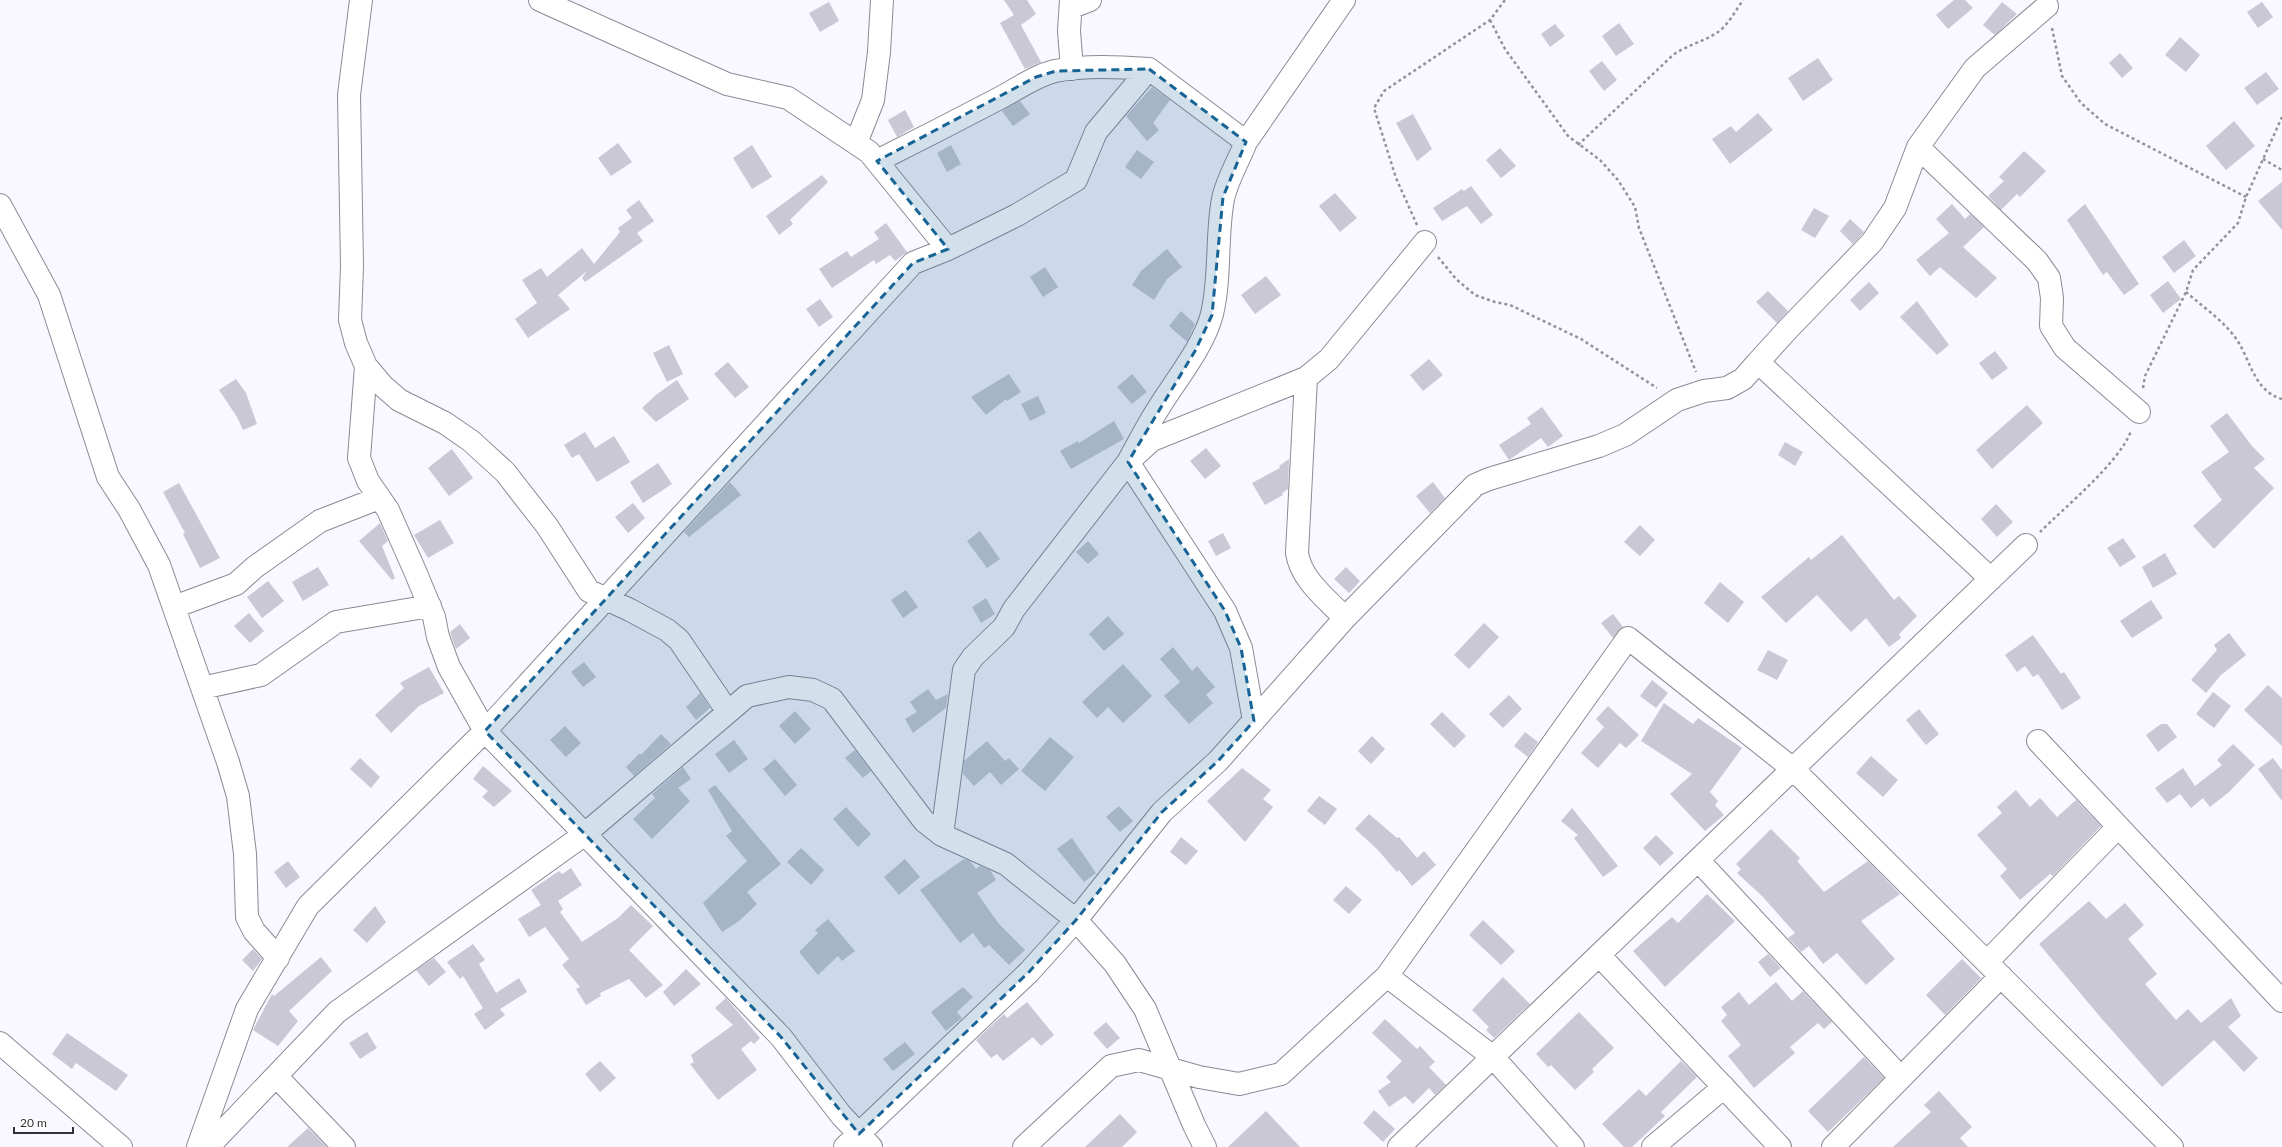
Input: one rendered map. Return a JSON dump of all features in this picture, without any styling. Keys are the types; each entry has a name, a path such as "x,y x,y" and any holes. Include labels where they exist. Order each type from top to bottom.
{"street":[{"path":"361,0 349,95 352,266 350,320 356,343 366,366 383,386 400,400 445,424 471,441 505,472 547,526 589,591 630,610 667,630 679,640 728,712"},
{"path":"540,0 727,84 788,98 870,152 948,249"},
{"path":"856,143 873,100 880,52 882,0"},
{"path":"942,836 964,670 973,657 1004,627 1014,609 1128,462 1159,408 1175,386 1195,351 1212,315 1219,260 1220,224 1223,197 1246,142 1344,0"},
{"path":"1072,69 1069,31 1078,2"},
{"path":"366,366 359,458 368,481 388,510 430,606 449,667 485,731 781,1037 841,1115 858,1143 1029,972 1076,920 1162,812 1218,760 1346,618 1475,485 1489,479 1599,446 1625,435 1677,400 1704,391 1727,388 1742,379 1872,242 1895,208 1918,147 1975,68 2047,6"},
{"path":"877,161 1002,97 1036,77 1056,71 1072,69 1127,67 1149,69 1246,142"},
{"path":"198,1147 247,1009 308,906 485,731 913,263 948,249 1018,215 1076,180 1096,132 1149,69"},
{"path":"1918,147 2037,261 2049,278 2052,298 2051,326 2065,348 2139,412"},
{"path":"0,205 49,295 108,477 129,509 159,565 238,796 245,854 247,918 254,931 278,958"},
{"path":"1128,462 1152,440 1306,378 1329,359 1425,242"},
{"path":"1758,362 1991,579"},
{"path":"1306,378 1297,553 1299,564 1305,575 1346,618"},
{"path":"1128,462 1224,611 1241,648 1254,721"},
{"path":"174,607 236,584 255,567 320,521 379,498"},
{"path":"1399,1147 2026,545"},
{"path":"202,688 261,675 336,622 430,606"},
{"path":"1030,1145 1111,1066 1139,1060 1199,1077 1238,1084 1281,1074 1387,976 1628,638 1793,769 2172,1147"},
{"path":"208,1147 337,1012 585,834 747,696 789,687 813,690 832,699 924,821 942,836 1006,864 1076,920 1116,964 1145,1009 1205,1147"},
{"path":"2038,741 2282,1001"},
{"path":"1833,1147 1901,1078 2118,827"},
{"path":"1698,860 1901,1078"},
{"path":"1599,955 1780,1147"},
{"path":"1387,976 1493,1057 1573,1147"},
{"path":"0,1043 121,1147"},
{"path":"276,1076 344,1147"},
{"path":"1653,1147 1724,1087"}],"path":[{"path":"1505,0 1490,20 1384,91 1374,108 1396,178 1425,242 1456,279 1475,295 1495,302 1510,304 1580,340 1677,400"},
{"path":"1578,145 1673,55 1719,31 1743,0"},
{"path":"2047,6 2062,76 2081,103 2106,124 2246,197"},
{"path":"1490,20 1505,49 1568,136 1600,160 1618,180 1635,207 1639,228 1704,391"},
{"path":"2026,545 2095,478 2126,443 2139,412 2145,376 2186,292 2193,270 2238,223 2246,197 2282,117"},
{"path":"2263,158 2282,170"},
{"path":"2186,292 2237,340 2258,382 2274,396 2282,399"}],"highlighted area":[{"path":"1149,69 1246,142 1223,197 1212,315 1195,351 1128,462 1225,611 1241,648 1254,721 1218,761 1162,812 1076,920 1029,972 859,1134 781,1037 485,731 913,263 948,249 877,161 1036,77 1056,71"}],"building":[{"path":"1004,0 1027,0 1036,14 1021,25 1041,62 1025,69 1000,23 1014,15"},
{"path":"1954,0 1965,0 1973,8 1948,29 1936,15"},
{"path":"829,2 839,21 820,32 809,13"},
{"path":"2002,2 2017,14 1995,35 1983,25"},
{"path":"2262,2 2273,17 2258,28 2247,12"},
{"path":"1619,23 1634,44 1616,56 1602,36"},
{"path":"1555,24 1565,36 1550,47 1541,34"},
{"path":"2180,37 2200,55 2186,72 2165,55"},
{"path":"2120,53 2133,68 2122,78 2109,63"},
{"path":"1818,58 1833,80 1803,101 1788,78"},
{"path":"1602,61 1617,80 1604,91 1589,71"},
{"path":"2266,72 2279,89 2257,105 2244,88"},
{"path":"1152,87 1170,100 1153,123 1159,130 1147,141 1126,116"},
{"path":"1020,101 1030,114 1013,126 1002,111"},
{"path":"905,110 914,127 897,137 888,120"},
{"path":"1758,113 1773,130 1730,164 1712,139 1731,126 1736,132"},
{"path":"1413,114 1432,149 1417,161 1396,123"},
{"path":"2234,121 2255,146 2226,170 2206,146"},
{"path":"618,143 632,162 611,176 598,158"},
{"path":"752,145 772,177 752,189 733,158"},
{"path":"951,145 961,164 947,172 937,153"},
{"path":"1500,148 1516,166 1501,178 1486,160"},
{"path":"1137,150 1154,162 1141,179 1125,167"},
{"path":"2024,151 2046,171 2020,197 2017,194 2001,210 1988,196 2004,181 1999,177"},
{"path":"822,175 828,182 790,220 793,224 779,235 766,216"},
{"path":"2282,182 2282,230 2258,201"},
{"path":"1471,186 1493,215 1481,224 1467,206 1442,221 1433,208 1462,189 1464,191"},
{"path":"1335,193 1357,218 1340,232 1319,206"},
{"path":"639,200 654,221 637,233 643,241 585,282 582,278 587,271 558,295 570,309 528,338 515,319 537,303 522,280 541,268 547,277 582,248 594,264 620,232 618,228 632,218 626,210"},
{"path":"1952,204 1965,219 1970,214 1984,227 1963,247 1997,278 1976,298 1940,267 1930,276 1916,260 1949,233 1936,219"},
{"path":"2085,204 2139,284 2124,295 2107,272 2103,275 2067,220"},
{"path":"1814,208 1829,216 1815,238 1801,230"},
{"path":"1850,219 1864,232 1853,244 1840,231"},
{"path":"886,223 907,252 895,261 890,255 876,264 874,260 832,288 819,269 847,251 851,257 879,239 874,232"},
{"path":"2184,240 2196,256 2174,273 2162,257"},
{"path":"1167,249 1182,267 1167,279 1154,300 1132,285 1141,271"},
{"path":"1045,267 1058,287 1043,297 1030,277"},
{"path":"1266,276 1281,295 1255,314 1241,295"},
{"path":"2168,281 2181,299 2163,313 2150,295"},
{"path":"1869,282 1879,293 1860,311 1850,300"},
{"path":"1768,291 1788,311 1777,323 1756,302"},
{"path":"820,299 833,317 819,327 806,309"},
{"path":"1917,301 1949,345 1937,355 1900,317"},
{"path":"1181,311 1195,324 1187,342 1169,326"},
{"path":"669,345 683,374 667,382 653,353"},
{"path":"1995,351 2008,368 1992,380 1979,363"},
{"path":"1429,359 1443,375 1423,391 1410,375"},
{"path":"728,362 749,387 735,398 714,374"},
{"path":"1009,374 1021,392 1007,401 1006,399 986,415 971,397"},
{"path":"1132,374 1147,392 1132,404 1117,387"},
{"path":"236,379 246,393 257,424 243,430 237,417 219,390"},
{"path":"677,380 689,399 656,422 642,408 657,394"},
{"path":"1038,396 1046,413 1030,421 1021,404"},
{"path":"2027,405 2043,423 1992,469 1976,450"},
{"path":"1542,407 1563,436 1548,447 1541,438 1509,460 1499,445 1531,424 1527,418"},
{"path":"2227,413 2252,446 2265,459 2254,468 2274,488 2214,549 2193,526 2222,500 2201,472 2229,452 2210,426"},
{"path":"1114,421 1124,439 1071,469 1060,451 1078,441 1079,443"},
{"path":"585,432 595,448 614,436 630,462 597,482 579,454 572,458 564,445"},
{"path":"1785,442 1803,452 1795,466 1778,455"},
{"path":"1206,448 1221,466 1205,479 1190,461"},
{"path":"452,449 473,478 449,496 428,468"},
{"path":"1289,459 1288,489 1282,493 1283,495 1265,505 1252,483 1280,468 1279,466"},
{"path":"658,463 672,484 643,503 630,482"},
{"path":"730,482 741,495 689,537 684,532"},
{"path":"1433,482 1445,498 1430,513 1416,496"},
{"path":"179,483 220,558 200,568 183,534 185,533 163,492"},
{"path":"633,503 645,518 628,533 615,517"},
{"path":"1996,504 2013,522 1997,537 1981,519"},
{"path":"440,520 454,543 428,558 414,535"},
{"path":"380,523 388,541 382,546 395,578 392,580 359,541"},
{"path":"1640,525 1655,540 1640,556 1624,542"},
{"path":"980,531 1000,559 987,568 967,541"},
{"path":"1223,533 1231,548 1216,556 1208,541"},
{"path":"1842,535 1894,600 1899,596 1917,616 1899,634 1901,638 1889,647 1866,618 1851,632 1817,595 1786,623 1761,597 1809,557 1811,560"},
{"path":"2123,538 2136,557 2120,567 2107,548"},
{"path":"1088,541 1099,554 1088,564 1076,552"},
{"path":"2165,553 2177,574 2153,588 2142,567"},
{"path":"318,567 329,585 303,601 292,582"},
{"path":"1346,567 1360,581 1349,593 1334,579"},
{"path":"268,581 284,601 262,618 247,597"},
{"path":"1720,582 1744,602 1728,623 1704,603"},
{"path":"906,590 918,607 903,618 891,600"},
{"path":"986,598 995,614 981,623 972,607"},
{"path":"2151,600 2163,618 2132,638 2120,621"},
{"path":"249,613 264,631 250,643 234,626"},
{"path":"1613,614 1623,627 1613,638 1601,623"},
{"path":"1108,616 1124,634 1104,651 1089,634"},
{"path":"1484,623 1499,637 1469,669 1454,655"},
{"path":"460,624 470,638 456,649 450,632"},
{"path":"2229,633 2246,655 2221,675 2206,693 2191,680 2217,650 2214,645"},
{"path":"2033,635 2061,674 2064,672 2081,698 2062,710 2038,674 2033,677 2025,666 2017,672 2005,655"},
{"path":"1173,647 1192,671 1197,666 1215,687 1206,695 1213,703 1189,724 1164,696 1180,682 1160,659"},
{"path":"1768,650 1788,660 1777,680 1757,670"},
{"path":"584,662 596,677 583,687 571,672"},
{"path":"1123,664 1152,696 1123,723 1108,707 1097,718 1082,702"},
{"path":"429,667 444,693 419,706 391,733 375,715 404,688 400,683"},
{"path":"1652,680 1668,693 1656,708 1640,696"},
{"path":"2268,685 2282,698 2282,746 2244,710"},
{"path":"928,689 936,700 948,694 946,708 913,733 905,719 917,712 910,702"},
{"path":"2213,692 2231,706 2214,728 2196,714"},
{"path":"700,693 710,708 696,720 686,707"},
{"path":"1509,695 1522,709 1503,728 1489,714"},
{"path":"1664,703 1693,724 1698,718 1742,748 1710,792 1718,801 1715,805 1724,815 1705,831 1670,794 1692,774 1641,741"},
{"path":"1608,706 1639,735 1626,748 1620,743 1598,768 1581,753 1604,727 1596,719"},
{"path":"1919,709 1939,734 1926,745 1906,720"},
{"path":"795,711 811,729 795,744 779,726"},
{"path":"1442,712 1466,736 1454,748 1430,724"},
{"path":"2161,724 2167,724 2177,737 2158,752 2146,735"},
{"path":"565,726 581,743 566,757 550,740"},
{"path":"1525,732 1538,742 1528,757 1514,746"},
{"path":"661,734 671,744 634,776 626,767 640,753 641,755"},
{"path":"1372,736 1385,749 1371,764 1358,751"},
{"path":"1050,737 1074,757 1045,791 1021,771"},
{"path":"734,740 748,759 729,773 715,754"},
{"path":"987,741 1005,761 1009,758 1019,769 1001,785 990,772 974,786 963,774 964,761"},
{"path":"2233,744 2255,765 2229,792 2210,807 2203,798 2191,808 2180,794 2167,803 2155,788 2183,768 2195,786 2222,765 2217,760"},
{"path":"855,750 871,771 863,778 845,758"},
{"path":"1871,756 1898,780 1883,797 1856,773"},
{"path":"360,758 380,777 371,788 350,769"},
{"path":"2273,758 2282,770 2282,801 2258,769"},
{"path":"775,759 797,785 785,796 763,769"},
{"path":"483,766 512,791 494,807 482,797 488,791 473,779"},
{"path":"683,767 691,779 678,788 690,801 652,839 633,819 655,798 652,794"},
{"path":"1242,768 1271,790 1263,799 1273,807 1245,842 1207,801"},
{"path":"715,785 781,864 747,892 757,904 739,921 722,932 703,903 747,861 726,836 732,831 708,790"},
{"path":"2016,790 2030,807 2040,798 2057,817 2076,800 2101,826 2053,876 2050,874 2020,900 2000,876 2007,869 1977,835 2002,813 1997,807"},
{"path":"1319,796 1337,809 1325,825 1307,811"},
{"path":"1119,806 1133,821 1120,832 1106,817"},
{"path":"846,807 871,834 858,847 833,819"},
{"path":"1572,808 1618,866 1603,877 1574,838 1578,835 1561,821"},
{"path":"1369,814 1397,838 1399,837 1417,858 1424,851 1436,865 1412,886 1399,870 1397,872 1377,849 1355,829"},
{"path":"1771,829 1800,858 1797,861 1824,892 1868,861 1900,894 1861,921 1895,959 1866,985 1837,953 1823,964 1809,946 1801,952 1788,938 1795,933 1762,896 1737,873 1741,869 1736,864"},
{"path":"1656,835 1674,853 1660,866 1643,848"},
{"path":"1181,837 1198,851 1186,865 1170,852"},
{"path":"1072,838 1096,873 1084,882 1057,849"},
{"path":"801,848 824,870 811,885 787,862"},
{"path":"905,859 920,877 899,895 884,877"},
{"path":"964,859 970,861 976,869 980,866 990,870 996,880 977,893 999,924 1025,950 1009,965 989,945 984,948 973,933 960,943 920,890"},
{"path":"288,861 300,877 286,888 274,872"},
{"path":"571,868 582,885 558,901 563,909 560,912 582,942 618,918 631,905 653,926 629,950 663,985 646,998 629,979 600,993 601,996 586,1005 576,989 580,987 562,965 569,959 545,927 529,937 518,919 541,905 531,890 559,871 562,874"},
{"path":"1346,886 1362,900 1349,914 1333,900"},
{"path":"1707,894 1735,921 1665,987 1633,951 1672,917 1678,923"},
{"path":"2089,901 2106,919 2125,903 2144,925 2128,939 2157,974 2145,984 2176,1020 2188,1009 2201,1023 2231,998 2241,1016 2228,1027 2258,1058 2244,1072 2214,1040 2162,1087 2039,944"},
{"path":"375,906 386,922 367,943 353,930"},
{"path":"828,919 855,951 842,961 838,956 818,975 799,952 818,933 815,930"},
{"path":"1483,920 1515,951 1501,965 1469,935"},
{"path":"473,944 485,960 479,964 496,993 519,978 527,992 500,1009 505,1015 485,1030 474,1014 483,1008 463,976 460,979 447,962"},
{"path":"253,949 262,959 253,971 242,960"},
{"path":"1768,954 1781,968 1770,977 1758,962"},
{"path":"321,957 332,971 289,1011 298,1021 278,1046 253,1030 272,994 274,996"},
{"path":"434,958 446,972 429,986 416,970"},
{"path":"1962,959 1981,978 1945,1015 1926,995"},
{"path":"686,969 701,984 674,1006 663,992"},
{"path":"1503,977 1530,1004 1494,1038 1486,1030 1489,1027 1472,1010"},
{"path":"1776,982 1792,1001 1803,991 1832,1022 1824,1029 1818,1023 1790,1047 1795,1053 1754,1088 1728,1056 1741,1045 1721,1021 1727,1015 1721,1007 1739,992 1749,1005"},
{"path":"963,987 973,997 957,1012 962,1018 946,1031 931,1012"},
{"path":"726,998 760,1038 754,1044 751,1041 741,1049 757,1070 718,1100 690,1064 694,1062 691,1055 733,1025 715,1008"},
{"path":"1027,1002 1054,1035 1041,1046 1033,1037 1003,1061 997,1054 991,1058 976,1040 1004,1014 1007,1018"},
{"path":"1579,1012 1614,1048 1592,1069 1594,1072 1575,1090 1551,1065 1548,1067 1536,1054"},
{"path":"1385,1019 1417,1049 1420,1046 1435,1062 1429,1067 1446,1085 1435,1095 1429,1088 1413,1104 1405,1096 1389,1107 1378,1091 1391,1082 1386,1077 1402,1061 1372,1033"},
{"path":"1106,1022 1120,1038 1107,1049 1093,1033"},
{"path":"367,1032 377,1048 360,1059 349,1043"},
{"path":"67,1033 128,1075 116,1091 76,1063 72,1069 52,1054"},
{"path":"905,1042 915,1054 893,1071 883,1059"},
{"path":"1864,1057 1884,1078 1828,1132 1808,1111"},
{"path":"600,1061 616,1078 600,1092 585,1074"},
{"path":"1681,1061 1697,1077 1661,1112 1665,1116 1632,1147 1624,1147 1602,1124 1639,1089 1646,1096"},
{"path":"1939,1091 1972,1127 1960,1138 1968,1147 1893,1147 1931,1112 1924,1105"},
{"path":"1374,1110 1395,1129 1383,1142 1363,1123"},
{"path":"1266,1111 1300,1147 1228,1147"},
{"path":"1120,1114 1137,1132 1122,1147 1085,1147"},
{"path":"308,1128 327,1147 287,1147"}]}
